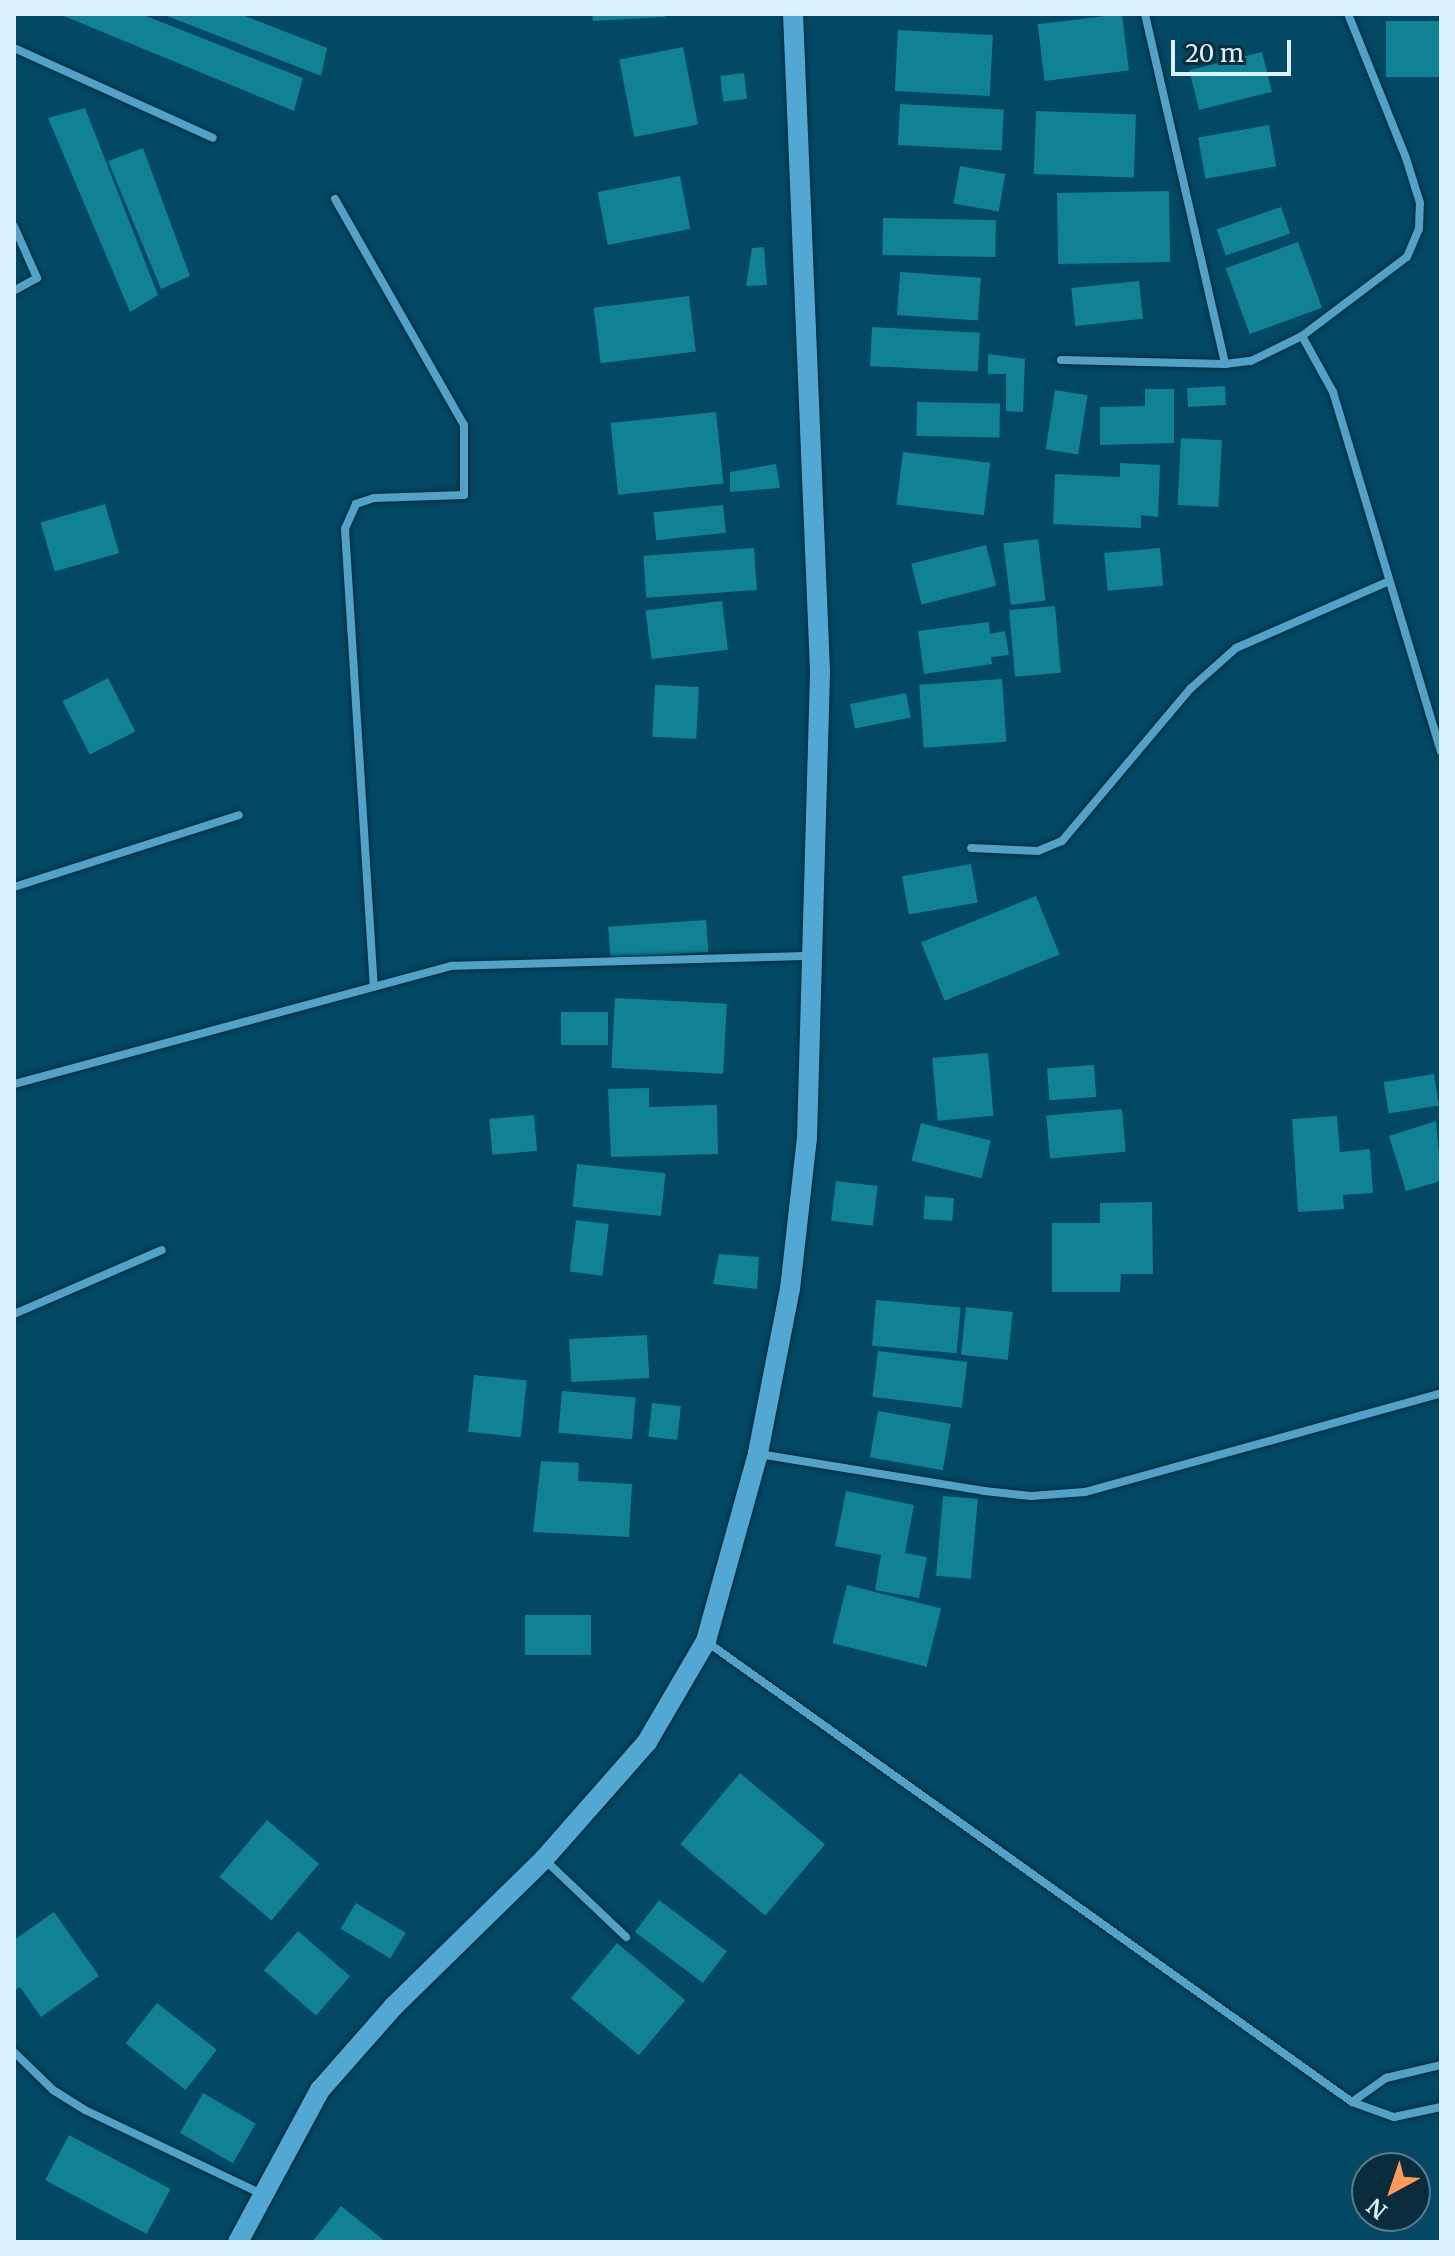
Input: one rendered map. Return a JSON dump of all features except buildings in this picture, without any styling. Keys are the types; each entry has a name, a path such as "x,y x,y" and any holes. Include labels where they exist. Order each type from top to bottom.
{"main road":[{"path":"238,2242 320,2090 361,2040 544,1859 647,1742 706,1641 758,1453 790,1289 807,1138 820,671 793,14"}],"street":[{"path":"1145,14 1225,364"},
{"path":"1061,360 1225,364 1251,361 1302,336 1385,277 1407,257 1419,229 1420,203 1406,158 1348,14"},
{"path":"14,48 213,138"},
{"path":"335,199 464,425 466,460 464,495 374,498 356,504 345,529 374,986"},
{"path":"14,226 37,278 14,291"},
{"path":"1302,336 1333,392 1441,751"},
{"path":"971,848 1038,851 1062,841 1190,689 1236,648 1389,581"},
{"path":"14,887 239,815"},
{"path":"14,1084 451,966 810,956"},
{"path":"14,1314 162,1250"},
{"path":"758,1453 984,1491 1031,1496 1085,1492 1441,1393"},
{"path":"706,1641 1352,2102 1394,2117 1441,2107"},
{"path":"544,1859 626,1937"},
{"path":"14,2052 53,2090 85,2110 262,2194"},
{"path":"1352,2102 1386,2078 1441,2065"}]}
